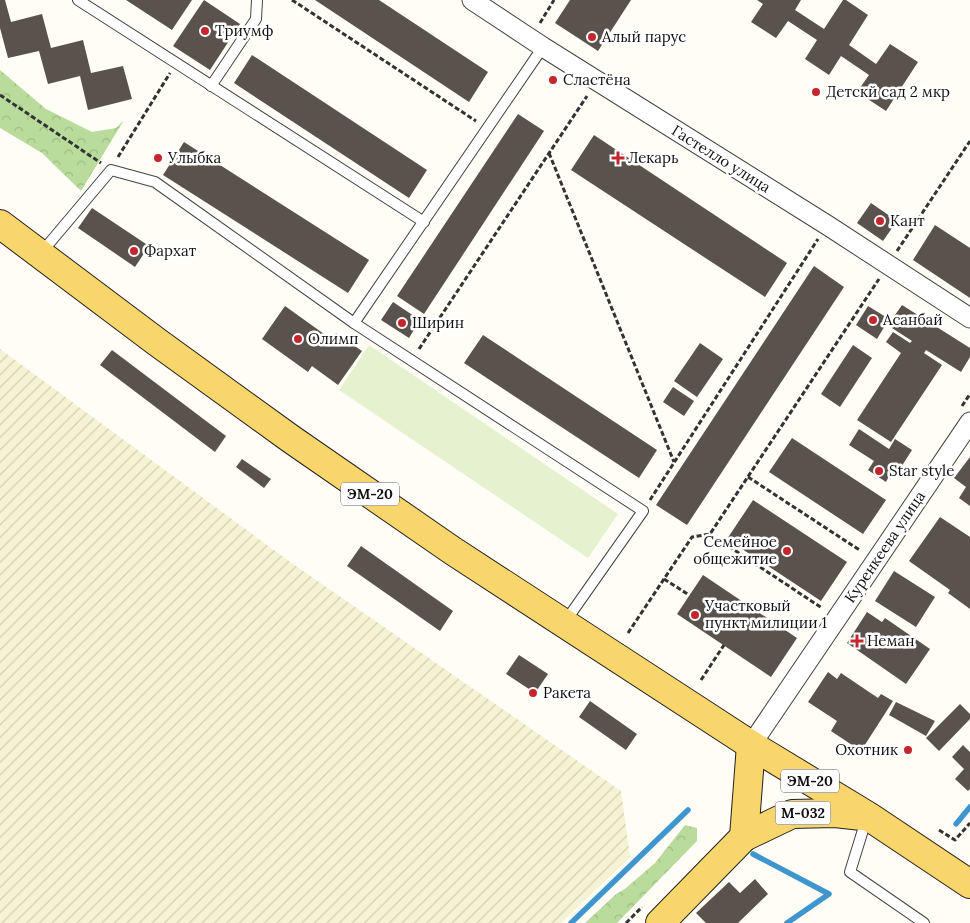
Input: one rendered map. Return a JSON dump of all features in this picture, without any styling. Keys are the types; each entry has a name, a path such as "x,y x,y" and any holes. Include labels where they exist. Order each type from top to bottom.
{"main road":[{"name":"ЭМ-20","path":"0,224 157,342 291,439 453,551 751,745 868,816 970,884"},
{"name":"Куренкеева улица","path":"744,837 751,745"},
{"name":"M-032","path":"660,923 744,837 792,814 835,813 868,816"}],"street":[{"name":"Гастелло улица","path":"472,0 970,318"},
{"name":"Куренкеева улица","path":"751,745 970,422"}],"lane":[{"path":"78,0 424,222"},
{"path":"211,86 256,18 257,0"},
{"path":"354,323 487,128 536,42"},
{"path":"40,254 111,170 155,182 354,323 642,512 564,623"},
{"path":"868,816 850,872 924,923"}],"path":[{"path":"292,0 487,128"},
{"path":"536,42 554,0"},
{"path":"0,95 111,170 176,63"},
{"path":"411,361 597,80"},
{"path":"710,534 970,141"},
{"path":"549,153 674,462"},
{"path":"642,512 827,225"},
{"path":"748,478 864,552"},
{"path":"628,633 692,537 710,534 825,610"},
{"path":"664,579 690,596"},
{"path":"701,680 724,645"},
{"path":"939,830 955,840 970,823"}],"shaded area":[{"path":"0,349 293,564 621,791 630,857 561,923 0,923"}],"green space":[{"path":"0,70 46,109 92,132 116,128 124,120 81,191 42,153 0,128"},
{"path":"369,345 618,514 588,558 339,390"},
{"path":"685,825 697,828 697,841 617,923 585,923 615,895 655,863"}],"building":[{"path":"0,0 5,0 11,22 42,14 51,48 83,40 91,73 123,66 132,99 88,110 80,76 48,84 39,51 8,58 0,28"},
{"path":"126,0 192,0 172,30"},
{"path":"204,0 240,24 210,70 173,46"},
{"path":"315,0 379,0 488,72 469,102"},
{"name":"Алый парус","path":"570,0 631,0 598,51 555,23"},
{"path":"757,0 801,0 795,10 824,29 843,0 846,0 868,15 849,45 876,64 890,44 918,62 886,111 857,92 869,75 841,56 829,75 805,59 817,40 788,21 776,38 751,22 763,4"},
{"path":"252,55 427,170 409,198 234,83"},
{"path":"518,114 544,131 424,314 397,296"},
{"path":"594,135 787,263 765,297 571,170"},
{"path":"184,142 369,260 348,293 163,175"},
{"path":"871,203 897,221 883,241 857,223"},
{"path":"92,208 149,246 135,267 78,228"},
{"path":"935,225 970,248 970,298 913,260"},
{"path":"814,266 844,287 687,525 656,505"},
{"path":"393,302 420,320 409,338 381,320"},
{"path":"902,305 970,348 970,357 961,372 926,350 924,353 942,365 891,442 857,420 901,353 886,342 893,332 910,343 912,341 892,328 899,317 895,315"},
{"path":"285,306 331,339 336,333 362,351 338,385 312,366 308,372 262,339"},
{"path":"868,306 889,319 877,339 856,325"},
{"path":"483,335 657,450 639,478 464,363"},
{"path":"700,343 723,359 697,397 674,381"},
{"path":"853,345 872,358 840,407 821,394"},
{"path":"112,350 226,436 215,452 100,365"},
{"path":"673,387 694,401 684,416 663,402"},
{"path":"859,429 889,449 895,439 912,450 896,475 891,472 886,482 868,470 874,461 849,445"},
{"path":"792,438 886,500 863,534 769,472"},
{"path":"970,457 970,506 959,498 966,487 954,478"},
{"path":"242,459 271,479 264,488 236,467"},
{"name":"Семейное общежитие","path":"753,500 847,562 821,601 727,539"},
{"path":"940,517 970,537 970,609 948,593 950,590 909,561"},
{"path":"361,546 453,611 440,631 347,566"},
{"path":"894,571 935,597 916,627 875,601"},
{"path":"703,575 797,638 771,677 677,614"},
{"path":"867,612 882,622 885,618 930,649 906,684 847,643"},
{"path":"519,655 548,674 535,693 506,674"},
{"path":"828,672 837,679 841,673 878,698 881,694 893,701 861,751 831,731 837,721 808,702"},
{"path":"590,701 637,734 626,750 579,717"},
{"path":"896,702 935,721 926,736 889,715"},
{"path":"960,704 970,714 970,719 939,751 926,738"},
{"path":"963,745 970,752 970,789 968,791 955,779 964,769 952,757"},
{"path":"755,879 768,894 738,923 706,923 696,913 729,882 740,893"}],"waterway":[{"path":"956,824 970,807"},
{"path":"571,923 688,810"},
{"path":"753,854 829,894 787,923"}],"place":[{"name":"Триумф","path":"205,31"},
{"name":"Алый парус","path":"592,37"},
{"name":"Сластёна","path":"553,80"},
{"name":"Детскй сад 2 мкр","path":"816,92"},
{"name":"Улыбка","path":"158,158"},
{"name":"Лекарь","path":"618,158"},
{"name":"Кант","path":"880,221"},
{"name":"Фархат","path":"134,251"},
{"name":"Асанбай","path":"873,320"},
{"name":"Ширин","path":"402,323"},
{"name":"Олимп","path":"298,339"},
{"name":"Star style","path":"879,471"},
{"name":"Семейное общежитие","path":"787,551"},
{"name":"Участковый пункт милиции 1","path":"695,615"},
{"name":"Неман","path":"857,641"},
{"name":"Ракета","path":"533,693"},
{"name":"Охотник","path":"908,750"}]}
